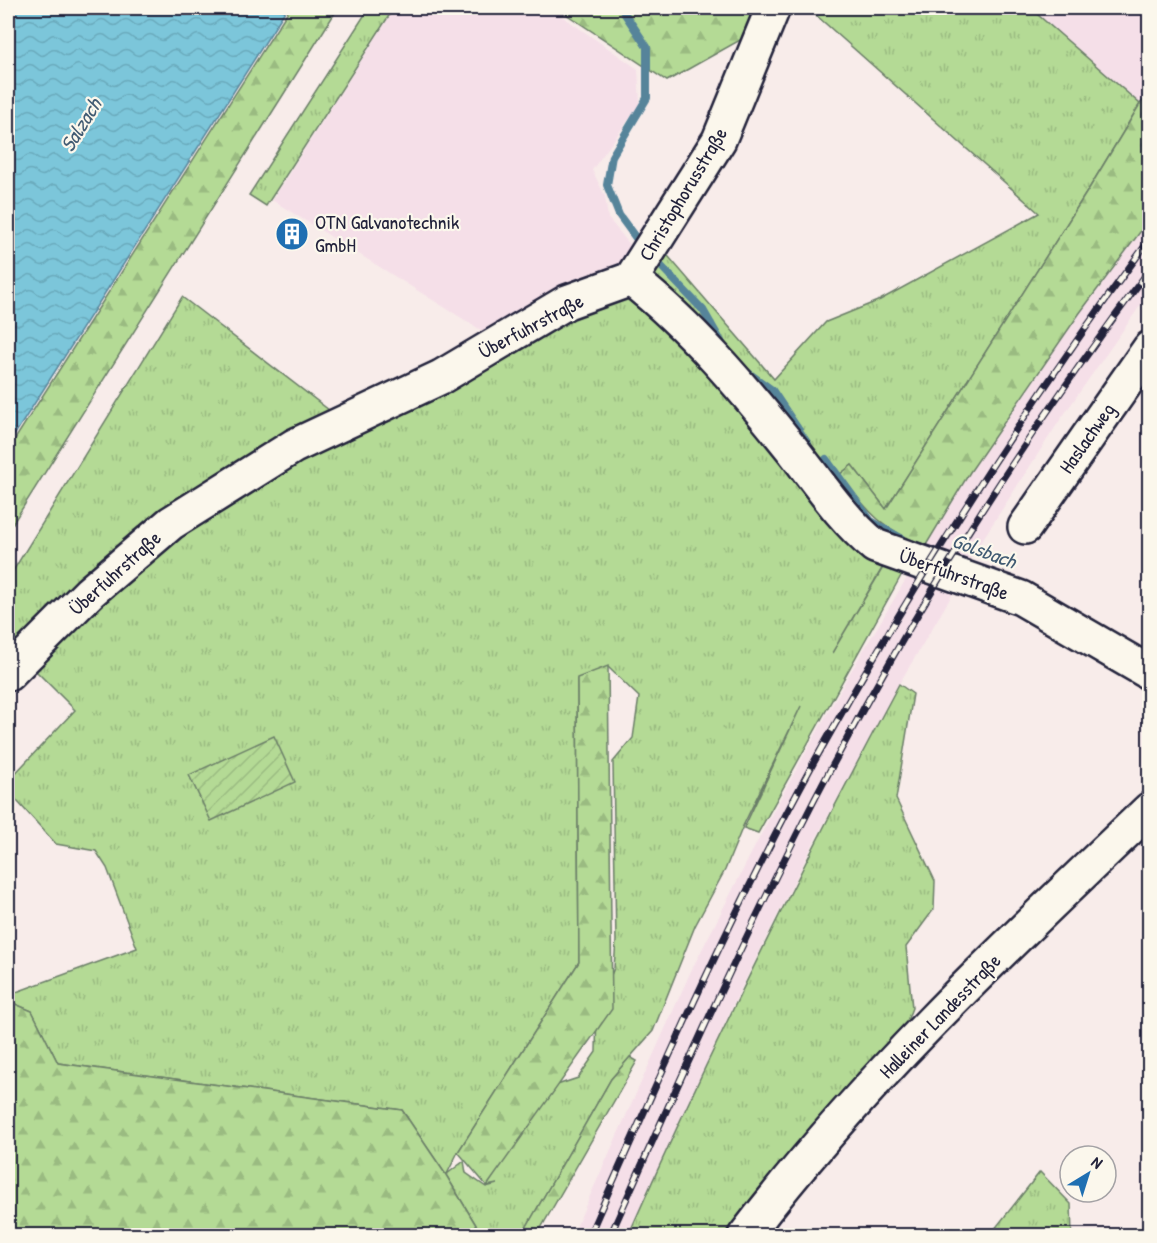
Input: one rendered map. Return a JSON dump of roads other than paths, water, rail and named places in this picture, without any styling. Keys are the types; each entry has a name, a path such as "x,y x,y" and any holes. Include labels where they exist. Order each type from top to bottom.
{"street":[{"name":"Christophorusstraße","path":"631,279 719,140 773,8"},
{"name":"Überfuhrstraße","path":"8,674 90,592 171,524 189,512 294,446 441,376 567,302 631,279 664,305 691,333 790,447 855,530 875,546 1021,598 1149,673"},
{"name":"Haslachweg","path":"1025,527 1149,348"},
{"name":"Halleiner Landesstraße","path":"745,1236 791,1174 851,1107 1053,901 1149,809"}],"water":[{"name":"Salzach","path":"8,8 287,8 8,445"}],"waterway":[{"name":"Golsbach","path":"621,8 647,47 647,98 612,156 607,185 619,215 638,241"},
{"name":"Golsbach","path":"659,264 703,310 723,345"},
{"name":"Golsbach","path":"747,372 772,390 808,444"},
{"name":"Golsbach","path":"826,459 871,521 904,540"}],"railway":[{"path":"589,1236 669,1056 753,878 852,694 973,495 1059,366 1150,239"},
{"path":"610,1236 748,935 834,762 875,688 1005,474 1100,336 1150,269"}],"place":[{"name":"OTN Galvanotechnik GmbH","path":"292,234"}]}
